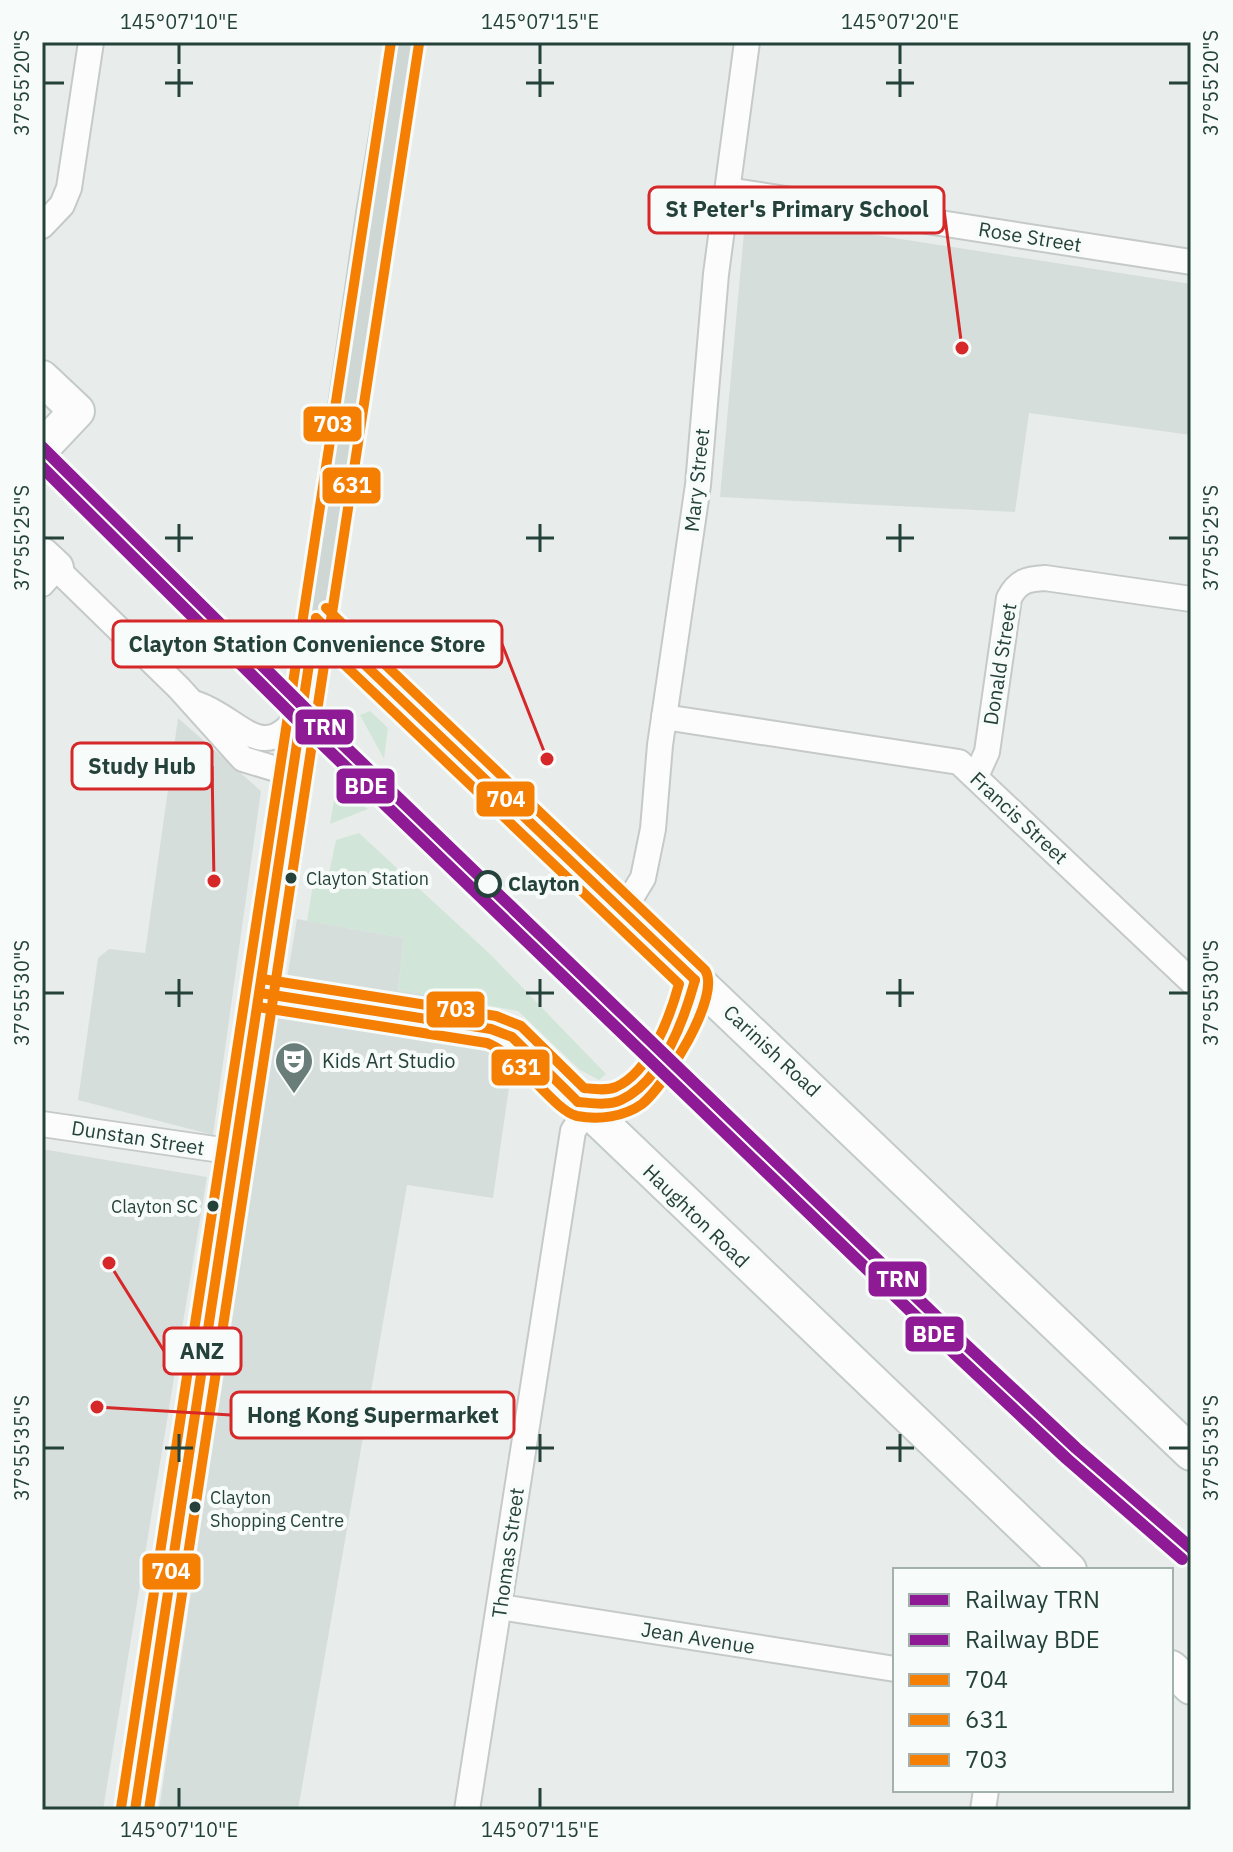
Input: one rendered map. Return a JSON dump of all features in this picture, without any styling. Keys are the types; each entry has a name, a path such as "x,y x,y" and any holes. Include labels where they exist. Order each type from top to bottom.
{"main road":[{"path":"135,1810 405,42"}],"street":[{"path":"42,226 62,205 69,188 91,42"},
{"name":"Mary Street","path":"623,911 643,878 653,829 664,717 698,485 727,190 747,42"},
{"name":"Rose Street","path":"727,190 1191,262"},
{"path":"42,378 77,411 42,448"},
{"path":"47,569 191,702 243,759 293,774"},
{"name":"Donald Street","path":"976,776 987,752 1009,598 1016,585 1028,579 1045,578 1191,599"},
{"name":"Carinish Road","path":"316,618 1191,1453"},
{"path":"191,702 217,711 250,737 262,739 282,734 304,707"},
{"name":"Francis Street","path":"664,717 959,762 1191,981"},
{"name":"Haughton Road","path":"260,993 491,1029 512,1037 1067,1568"},
{"name":"Thomas Street","path":"467,1810 573,1131 586,1111"},
{"name":"Dunstan Street","path":"42,1124 235,1152"},
{"name":"Jean Avenue","path":"500,1607 893,1669"},
{"path":"1173,1670 1191,1687"}],"shaded area":[{"path":"753,216 1191,284 1191,435 1029,413 1015,512 720,497 745,221"},
{"path":"178,718 261,791 213,1135 78,1100 98,958 109,949 145,953"},
{"path":"297,919 404,938 398,990 459,999 456,1013 286,984"},
{"path":"290,1011 500,1051 512,1067 493,1198 407,1185 298,1810 159,1810 275,1019"},
{"path":"42,1149 207,1177 103,1810 42,1810"}],"green space":[{"path":"370,711 388,728 384,759 360,715"},
{"path":"349,760 358,764 362,773 358,782 349,786 340,782 336,773 340,764"},
{"path":"334,800 364,806 368,809 330,824"},
{"path":"359,833 491,955 606,1074 599,1080 580,1070 518,1011 398,990 404,938 307,921 314,878 328,878 336,840"}],"rail line":[{"name":"TRN","path":"42,447 304,707 965,1344 1076,1448 1191,1548"},
{"name":"BDE","path":"42,467 294,717 956,1355 1067,1459 1182,1559"}],"transit line":[{"name":"703","path":"121,1808 391,42"},
{"name":"631","path":"149,1810 419,44"},
{"name":"631","path":"258,1007 487,1043 511,1059 568,1112 594,1118 627,1112 642,1104 664,1080 698,1019 708,983 705,970 326,608"},
{"name":"704","path":"316,618 695,980"},
{"name":"704","path":"135,1810 316,618"},
{"name":"703","path":"262,979 496,1016 521,1026 584,1088 600,1089 616,1087 628,1080 649,1057 664,1027 679,984 306,628"},
{"name":"704","path":"578,1102 616,1102 636,1091 648,1079 678,1031 695,980"},
{"name":"704","path":"260,993 491,1029 512,1037 578,1102"}],"place":[{"name":"St Peter's Primary School","path":"962,348"},
{"name":"Clayton Station Convenience Store","path":"547,759"},
{"name":"Clayton Station","path":"291,878"},
{"name":"Study Hub","path":"214,881"},
{"name":"Clayton","path":"488,884"},
{"name":"Kids Art Studio","path":"294,1095"},
{"name":"Clayton SC","path":"213,1206"},
{"name":"ANZ","path":"109,1263"},
{"name":"Hong Kong Supermarket","path":"97,1407"},
{"name":"Clayton Shopping Centre","path":"195,1507"}]}
